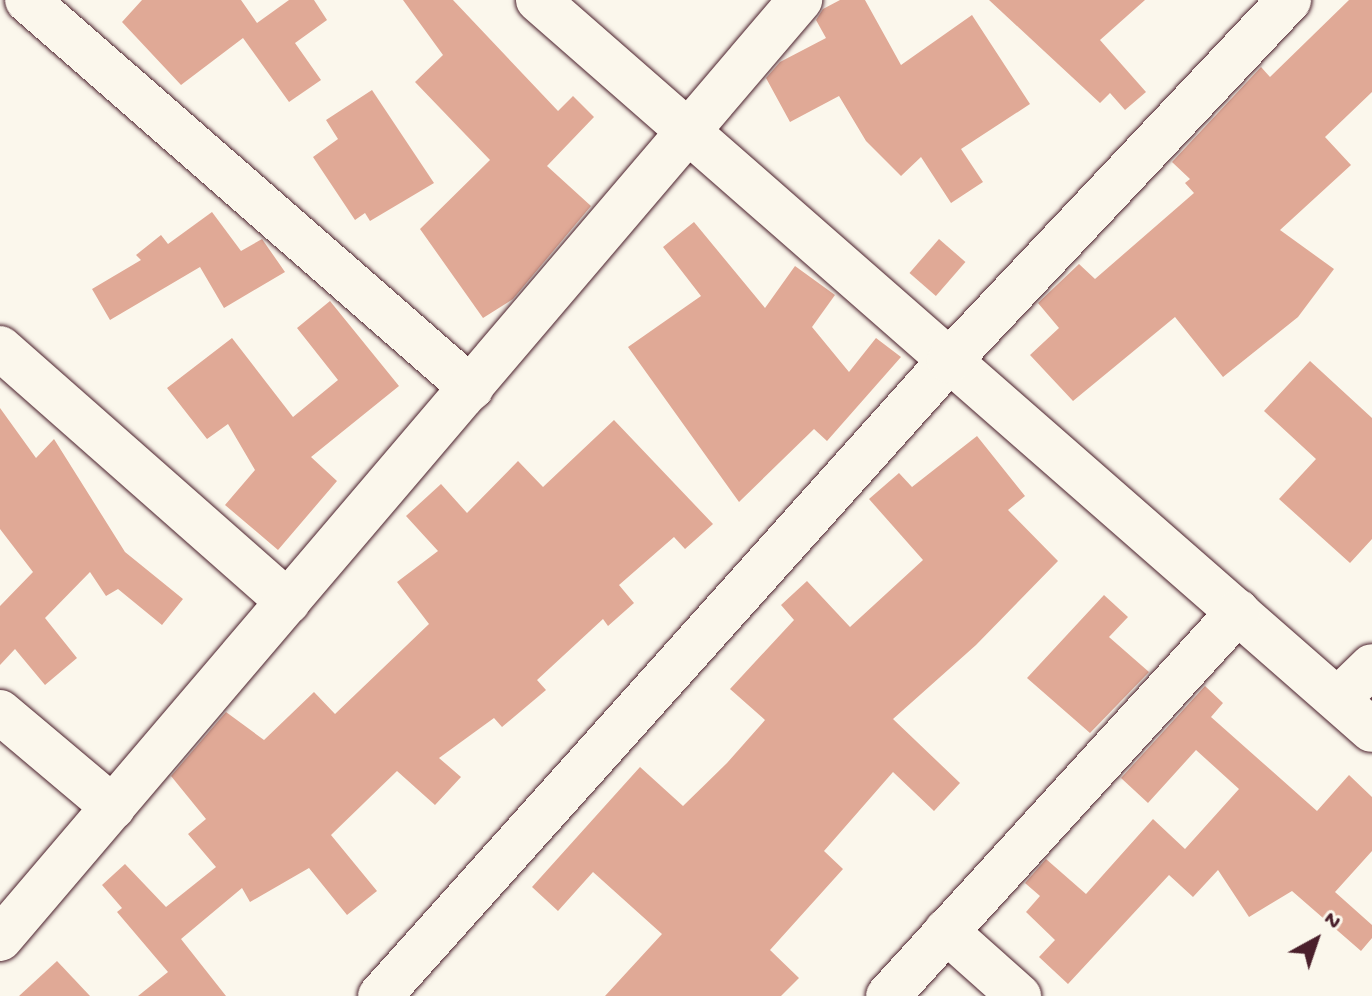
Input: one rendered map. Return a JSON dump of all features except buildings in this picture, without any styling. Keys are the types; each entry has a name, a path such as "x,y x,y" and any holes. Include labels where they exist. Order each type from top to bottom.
{"street":[{"path":"27,0 471,388"},
{"path":"538,0 1372,730"},
{"path":"0,939 800,0"},
{"path":"380,996 949,361 1289,0"},
{"path":"0,348 288,602"},
{"path":"888,996 1238,612"},
{"path":"1338,699 1372,666"},
{"path":"0,712 113,807"},
{"path":"946,931 1019,996"}]}
